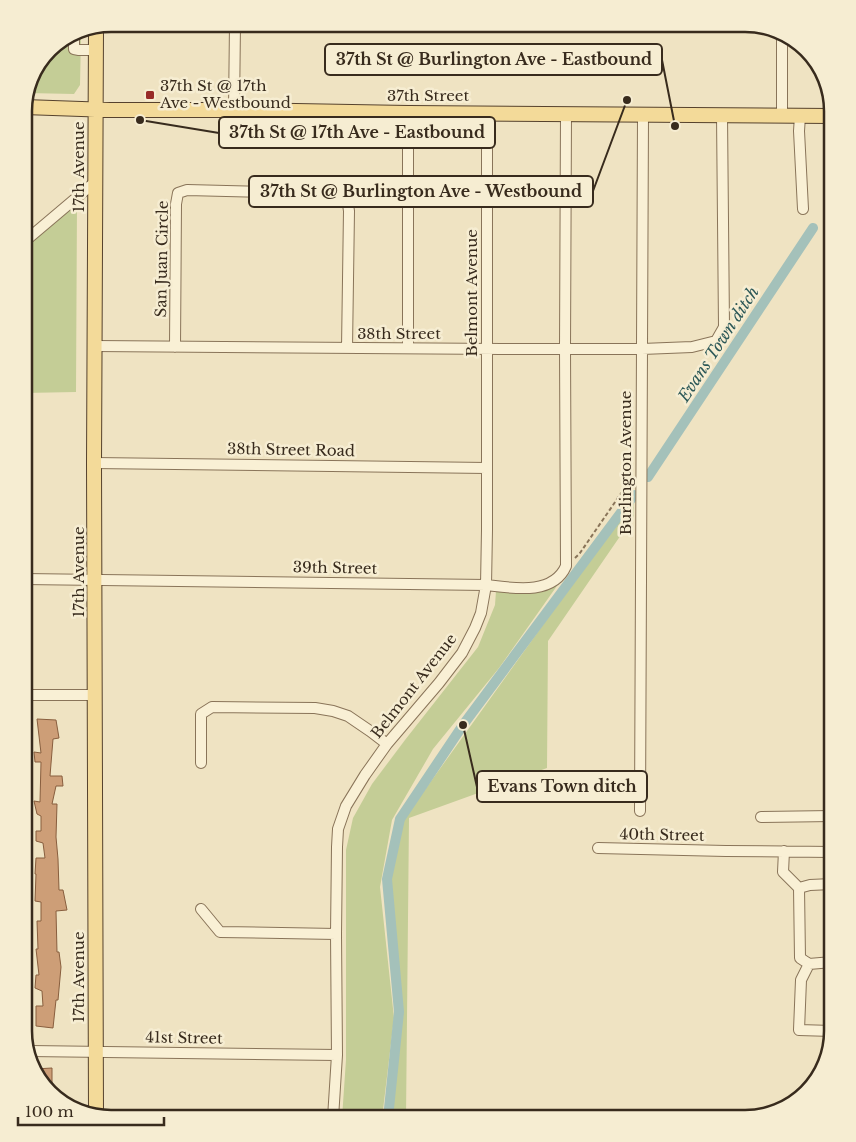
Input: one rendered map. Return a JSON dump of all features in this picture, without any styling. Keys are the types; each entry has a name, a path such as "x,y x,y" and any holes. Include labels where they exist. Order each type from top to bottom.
{"main road":[{"name":"17th Avenue","path":"96,34 94,463 96,1108"},
{"name":"37th Street","path":"33,107 110,110 824,116"}],"street":[{"path":"234,110 235,32"},
{"path":"74,42 74,49 96,50"},
{"path":"782,42 782,116"},
{"path":"408,113 408,348"},
{"name":"Belmont Avenue","path":"334,1110 338,1055 336,846 338,829 346,806 365,774 387,744 462,653 481,612 486,585 487,113"},
{"path":"566,114 566,566"},
{"name":"Burlington Avenue","path":"640,811 643,115"},
{"name":"38th Street","path":"95,346 642,349 698,346 716,341 724,327 722,115"},
{"path":"800,116 803,209"},
{"path":"33,235 95,182"},
{"name":"San Juan Circle","path":"175,347 176,204 178,193 187,190 338,194 344,196 349,212 347,348"},
{"name":"38th Street Road","path":"94,463 487,468"},
{"name":"39th Street","path":"32,579 486,585 538,588 552,583 563,574 566,566"},
{"path":"32,696 95,696"},
{"path":"201,763 202,714 212,707 315,708 333,711 348,716 387,744"},
{"path":"761,817 824,816"},
{"name":"40th Street","path":"598,848 824,852"},
{"path":"784,851 784,872 799,888 800,958 810,964 824,963"},
{"path":"799,888 810,884 824,884"},
{"path":"201,909 220,932 336,934"},
{"path":"810,964 800,980 799,1030 824,1031"},
{"name":"41st Street","path":"35,1051 338,1055"}],"path":[{"path":"566,566 580,553 622,492 628,487 641,485"}],"green space":[{"path":"81,39 80,85 74,94 35,93 49,63 59,52"},
{"path":"77,203 76,392 33,393 33,240"},
{"path":"634,501 634,516 548,641 547,768 409,818 406,1110 392,1110 402,1012 390,880 404,819"},
{"path":"559,583 499,668 433,749 392,820 380,887 394,1018 383,1110 343,1110 346,1060 346,850 353,818 372,784 478,647 495,605 496,591 533,593"}],"building":[{"path":"37,719 56,720 59,738 53,739 50,776 62,776 63,786 56,786 52,804 57,804 56,837 59,890 63,890 67,910 56,911 57,952 59,952 61,967 53,1028 36,1026 36,1006 43,1006 42,991 35,988 36,975 39,975 36,949 38,949 37,921 41,921 41,902 35,901 35,874 36,858 45,858 43,843 36,841 36,831 41,831 41,816 37,814 34,801 40,802 41,762 35,762 34,752 41,753"},
{"path":"52,1068 52,1083 46,1074 43,1069"}],"waterway":[{"name":"Evans Town ditch","path":"648,477 813,228"},
{"name":"Evans Town ditch","path":"389,1110 399,1012 387,879 400,819 463,725 634,495"}],"place":[{"name":"37th St @ 17th Ave - Westbound","path":"150,95"},
{"name":"37th St @ Burlington Ave - Westbound","path":"627,100"},
{"name":"37th St @ 17th Ave - Eastbound","path":"140,120"},
{"name":"37th St @ Burlington Ave - Eastbound","path":"675,126"},
{"name":"Evans Town ditch","path":"463,725"}]}
